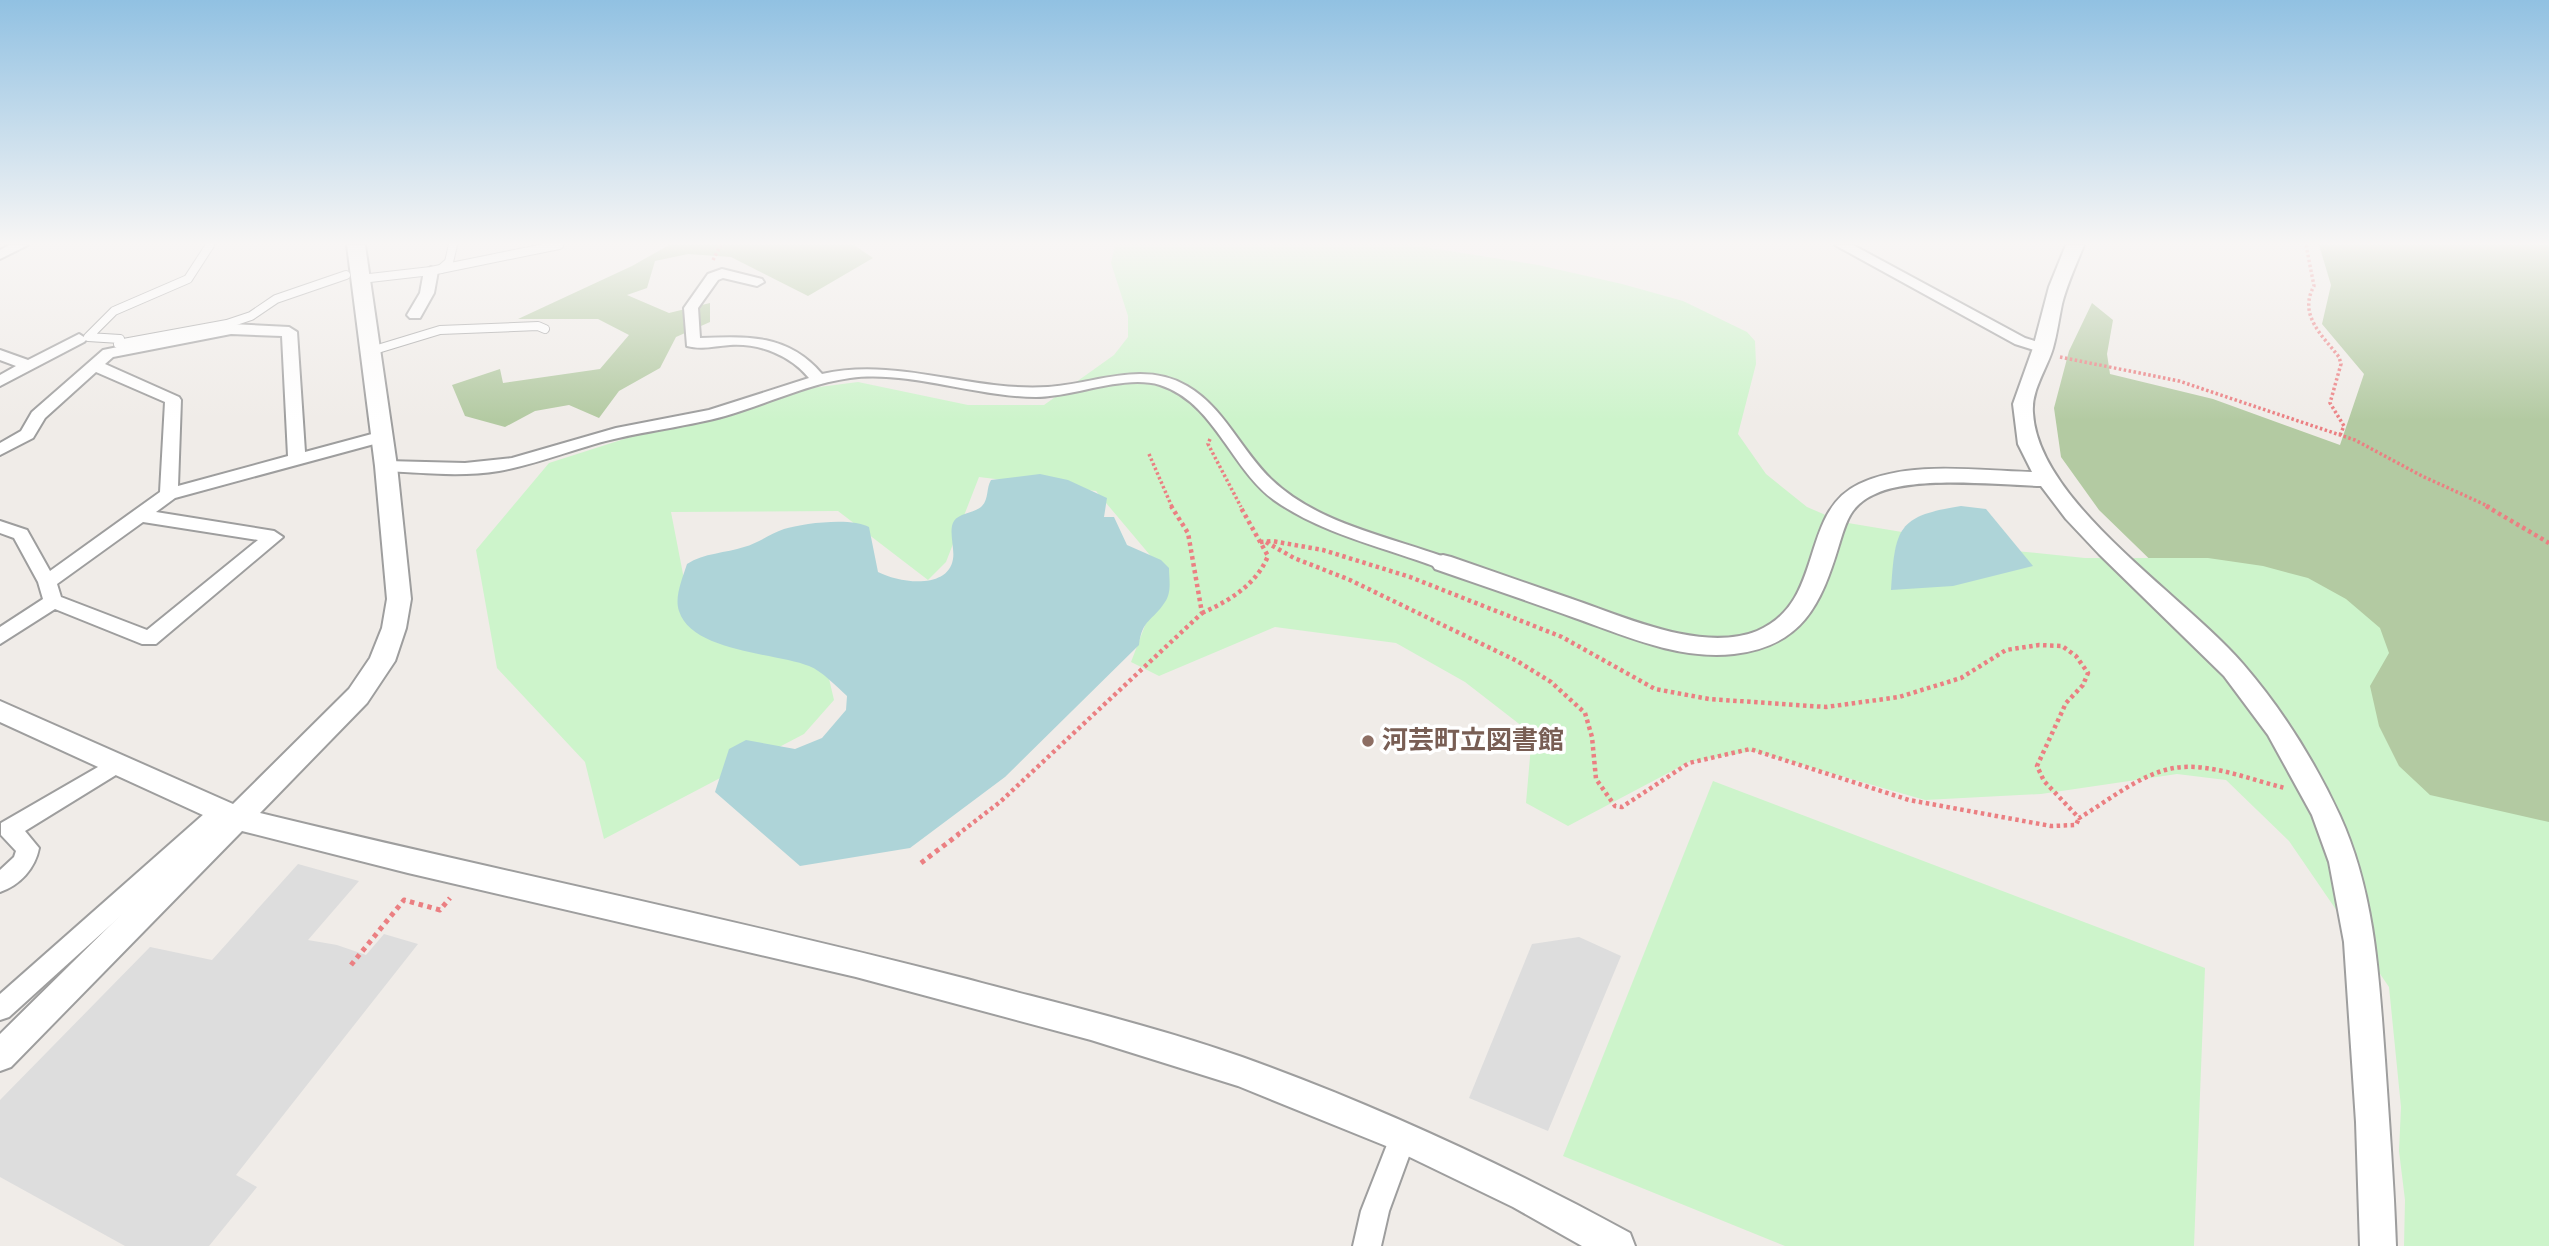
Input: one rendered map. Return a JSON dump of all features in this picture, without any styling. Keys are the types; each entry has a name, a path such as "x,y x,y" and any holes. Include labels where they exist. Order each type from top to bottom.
{"street":[{"path":"0,1009 228,815 358,696 382,661 394,628 399,599 383,436 371,351 360,303"},
{"path":"415,315 421,303"},
{"path":"694,303 691,308 692,343 710,344 735,340 763,343 807,364 818,379"},
{"path":"1949,303 2042,350"},
{"path":"2054,303 2022,412 2028,445 2048,479 2078,519 2232,667 2291,751 2336,839 2351,895 2362,967 2377,1182 2378,1246"},
{"path":"0,450 27,434 38,415 108,353 231,329 289,332 297,459"},
{"path":"0,381 79,338"},
{"path":"0,355 30,365"},
{"path":"93,365 173,400 169,494"},
{"path":"386,466 513,463 604,436 723,411 818,379 866,371 1007,390 1046,392 1132,379 1152,379 1165,382 1191,395 1260,478 1278,494 1313,516 1665,640 1699,646 1757,641 1796,618 1807,599 1838,512 1845,503 1872,486 1903,478 1923,477 2048,479"},
{"path":"47,582 169,494 383,436"},
{"path":"53,601 149,639 274,537 138,515"},
{"path":"0,527 20,534 47,582 53,601"},
{"path":"0,637 53,601"},
{"path":"5,718 117,764 228,815 408,861 856,964 1091,1026 1240,1072 1403,1137 1525,1195 1617,1246"},
{"path":"0,881 17,871 27,856 28,848 5,831 117,764"},
{"path":"0,1056 163,894 228,815"},
{"path":"1367,1246 1375,1211 1403,1137"}],"lane":[{"path":"132,303 114,311 88,337 120,339 118,344 203,330 246,318 269,303"},
{"path":"371,351 440,330 538,326 545,329"}],"path":[{"path":"2309,303 2308,314 2312,323 2339,357 2341,365 2330,403 2344,426 2340,435"},
{"path":"2042,350 2179,381 2340,435 2368,446 2422,476 2500,512 2549,543"},
{"path":"922,863 1000,802 1202,613 1221,605 1265,566 1268,556 1263,542 1208,444 1211,434 1220,428"},
{"path":"1149,454 1174,513 1188,533 1202,613"},
{"path":"1263,542 1294,558 1350,580 1517,661 1551,682 1585,713 1592,737 1595,779 1615,806 1622,807 1689,763 1750,748 1919,802 2051,826 2076,825 2079,818 2129,788 2172,768 2182,767 2314,792"},
{"path":"1263,542 1324,550 1410,577 1562,637 1655,689 1709,699 1826,707 1899,697 1961,678 2006,650 2039,645 2062,646 2076,656 2088,673 2083,685 2066,703 2037,766 2044,780 2079,818"},
{"path":"351,965 404,900 440,910 450,898"}],"green space":[{"path":"552,303 646,303 669,313 710,303 710,322 676,337 660,368 619,391 599,418 569,405 535,411 505,427 465,416 452,385 500,369 503,383 600,369 629,335 598,319 518,319"},
{"path":"1124,303 1687,303 1747,332 1755,341 1756,364 1738,434 1766,474 1807,507 1842,522 2016,551 2085,558 2208,558 2263,566 2308,578 2346,599 2380,628 2389,653 2370,686 2379,726 2399,766 2430,795 2549,822 2549,1246 2404,1246 2405,1200 2399,1151 2401,1107 2389,987 2289,841 2226,780 2177,774 2041,794 1925,800 1753,751 1689,762 1568,826 1526,803 1532,734 1465,682 1396,643 1275,627 1159,676 1131,662 1165,573 1096,491 979,477 946,562 928,580 838,511 671,512 694,631 826,666 834,700 804,734 604,839 585,762 497,668 476,550 549,463 765,394 858,382 968,405 1044,405 1114,355 1128,337 1128,316"},
{"path":"2092,303 2113,320 2107,354 2110,374 2213,399 2340,445 2364,374 2322,324 2327,303 2549,303 2549,848 2374,830 2237,644 2099,510 2061,457 2054,408 2069,351"},
{"path":"1713,781 2205,968 2194,1246 1785,1246 1563,1156"}],"shaded area":[{"path":"298,864 359,881 308,940 337,945 366,955 384,934 418,944 236,1175 257,1187 209,1246 125,1246 0,1177 0,1100 150,947 212,960"},
{"path":"1579,937 1621,956 1548,1131 1469,1098 1532,944"}],"water":[{"path":"1040,474 1068,480 1107,498 1104,517 1114,517 1127,545 1161,560 1169,568 1169,594 1161,608 1145,625 1139,645 1005,777 910,848 800,866 715,792 729,749 746,740 795,749 822,738 846,710 847,696 814,668 717,643 687,625 679,611 678,600 687,564 708,555 749,545 792,527 851,522 869,527 878,572 910,581 933,580 949,569 953,559 954,521 982,506 991,480"},
{"path":"1961,506 1986,509 2033,566 1953,586 1891,590 1895,552 1898,538 1904,528 1924,514"}],"place":[{"name":"河芸町立図書館","path":"1368,741"}]}
